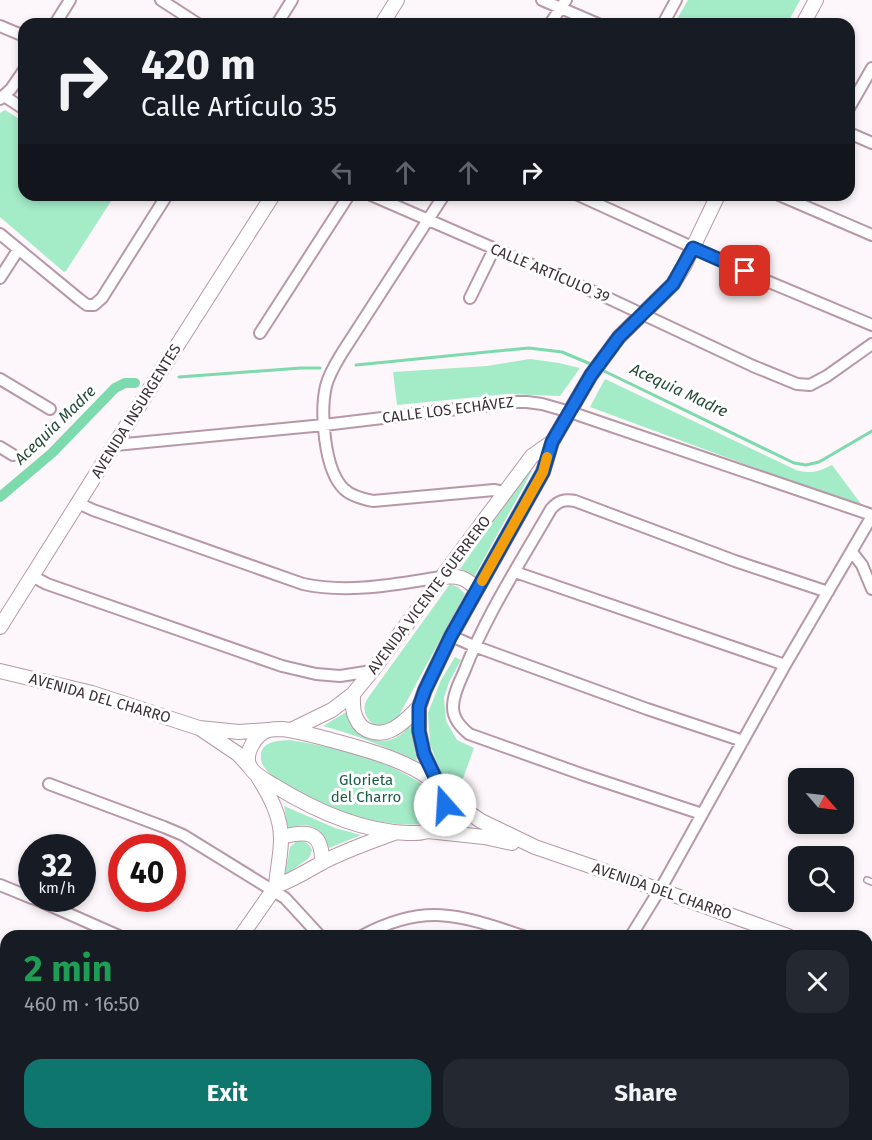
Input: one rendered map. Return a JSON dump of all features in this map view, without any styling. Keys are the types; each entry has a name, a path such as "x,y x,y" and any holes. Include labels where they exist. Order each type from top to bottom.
{"street":[{"path":"59,18 70,0"},
{"path":"161,0 189,18"},
{"path":"281,18 292,0"},
{"path":"386,18 397,0"},
{"path":"542,0 563,4 588,18"},
{"path":"666,18 676,0"},
{"path":"806,18 816,0"},
{"path":"554,18 563,4"},
{"path":"0,26 18,34"},
{"path":"855,98 872,68"},
{"path":"18,79 2,97 18,106"},
{"path":"855,136 872,143"},
{"path":"0,234 79,299 92,306 102,298 161,201"},
{"name":"AVENIDA INSURGENTES","path":"0,627 4,612 32,576 269,201"},
{"path":"260,333 345,201"},
{"name":"CALLE ARTÍCULO 39","path":"385,201 797,384 810,385 827,376 872,344"},
{"path":"440,201 334,368 327,384 324,399 324,425 330,466 335,479 345,490 363,499 379,501 494,490 505,492"},
{"path":"591,201 762,279 872,325"},
{"name":"AVENIDA VICENTE GUERRERO","path":"442,792 424,754 419,731 419,707 425,690 451,636 543,472 552,442 591,375 629,325 673,284 715,201"},
{"path":"793,201 872,235"},
{"path":"470,298 494,249"},
{"path":"0,278 18,250"},
{"path":"0,379 50,409"},
{"name":"CALLE LOS ECHÁVEZ","path":"115,445 324,425 527,402 570,412 872,516"},
{"name":"AVENIDA VICENTE GUERRERO","path":"291,730 332,710 353,694 532,456 552,442"},
{"path":"0,447 13,455"},
{"path":"702,814 469,734 455,719 454,697 474,646 515,572 551,509 561,500 575,501 735,561 828,592"},
{"path":"78,503 303,584 322,588 344,588 388,585 453,576 462,578 477,589"},
{"path":"635,930 660,890 785,665 872,516"},
{"path":"852,552 862,565 872,589"},
{"path":"515,572 785,665"},
{"path":"32,576 46,584 282,666 340,676 372,671"},
{"path":"451,636 647,709 743,741"},
{"name":"AVENIDA DEL CHARRO","path":"0,671 92,693 199,728 239,732 291,730 378,753 425,775 442,792 488,825 535,847 771,930"},
{"path":"353,694 353,709 359,724 377,733 393,729 419,707"},
{"name":"AVENIDA DEL CHARRO","path":"199,728 238,754 253,770"},
{"path":"245,930 275,888 281,837 277,815 270,797 253,770 248,755 250,747 267,730"},
{"path":"253,770 290,795 330,814 369,827 397,832"},
{"path":"49,784 165,826 275,888 315,930"},
{"path":"428,831 441,818 445,805 442,792"},
{"name":"AVENIDA DEL CHARRO","path":"397,832 428,831 484,837 535,847"},
{"path":"275,888 343,853 397,832"},
{"path":"281,837 297,833 308,834 315,838 322,852 322,863"},
{"path":"0,885 18,892"},
{"path":"64,912 105,930"},
{"path":"373,930 410,917 435,914 461,917 503,930"}],"green space":[{"path":"688,0 800,0 790,18 678,18"},
{"path":"5,110 18,118 18,201 111,201 64,272 0,217 0,113"},
{"path":"530,359 580,368 560,396 507,394 397,405 393,372 487,366"},
{"path":"605,379 796,470 814,472 832,465 864,508 590,407"},
{"path":"530,469 532,471 474,577 460,569"},
{"path":"450,584 458,587 465,594 397,719 387,726 372,723 365,712 366,701"},
{"path":"455,657 461,660 449,682 444,698 446,721 457,740 474,748 457,795 441,773 430,744 428,713 441,680"},
{"path":"348,711 357,731 374,740 385,741 395,738 403,733 410,724 417,761 347,733 323,726"},
{"name":"Glorieta del Charro","path":"290,740 353,753 398,770 422,784 432,793 438,804 438,810 428,822 419,824 382,822 350,814 303,794 274,777 265,768 261,759 261,753 266,745"},
{"path":"284,806 335,828 361,835 329,848 323,835 314,828 302,825 288,828"},
{"path":"297,841 306,843 312,850 309,858 285,875 290,847"}],"waterway":[{"name":"Acequia Madre","path":"356,365 529,348 562,352 593,365"},
{"name":"Acequia Madre","path":"179,377 320,368"},
{"name":"Acequia Madre","path":"602,370 794,463 806,465 819,462 872,431"},
{"name":"Acequia Madre","path":"0,497 52,453 115,388 125,383 135,383"}],"slow traffic":[{"path":"482,581 543,472 547,457"}],"route":[{"path":"445,805 444,796 424,754 419,731 419,707 451,636 543,472 552,442 603,358 629,325 673,284 693,248 745,271"}]}
